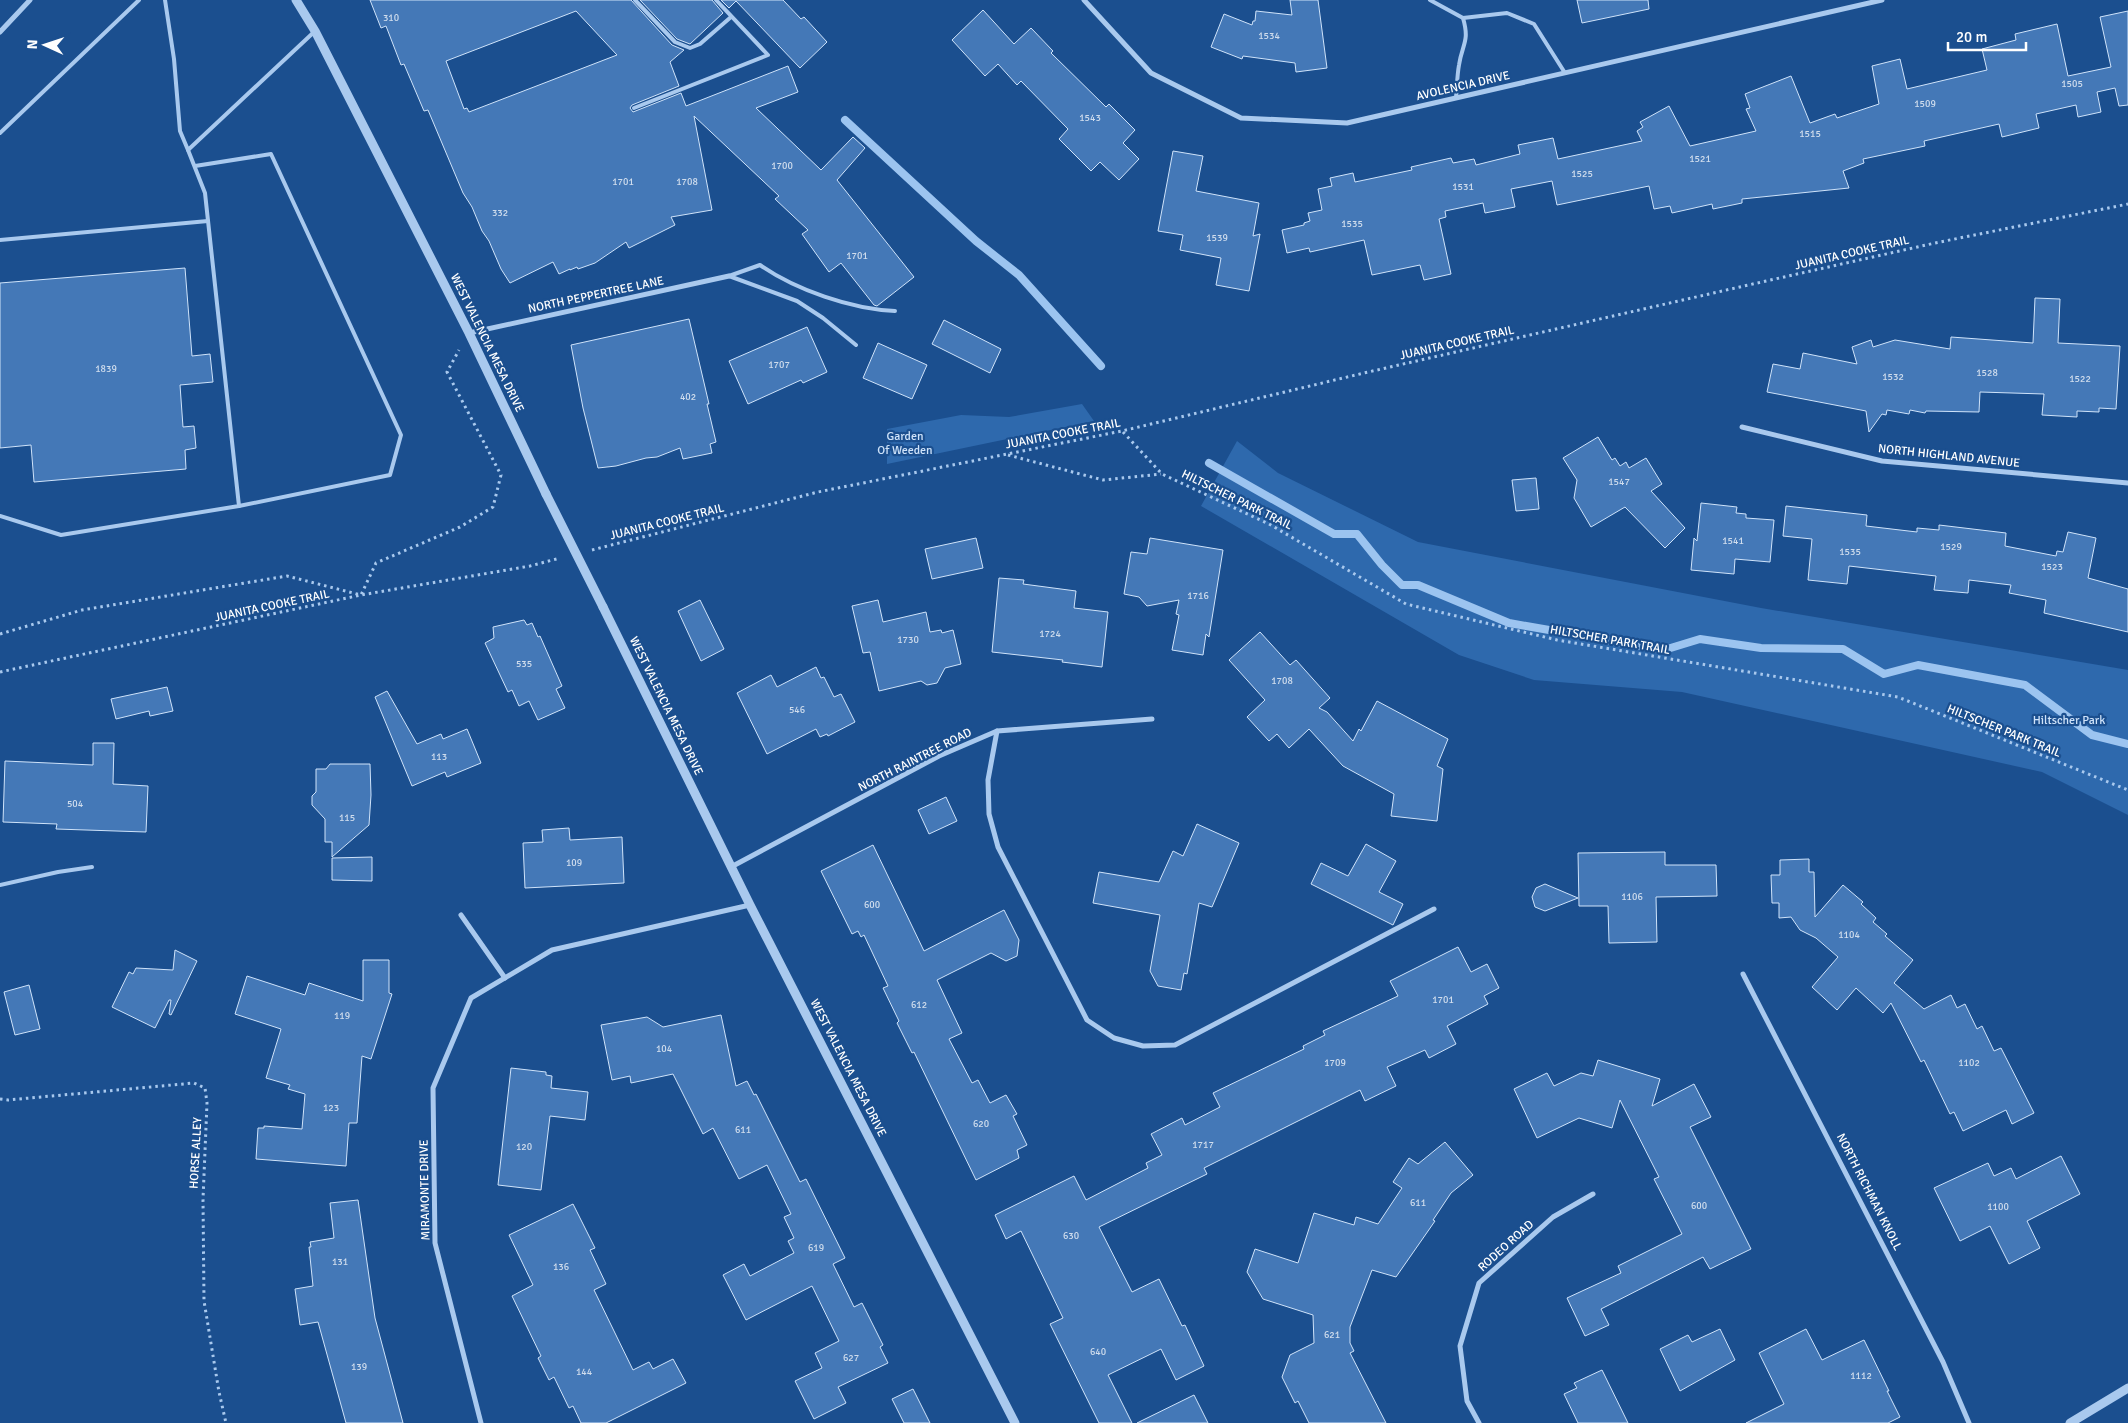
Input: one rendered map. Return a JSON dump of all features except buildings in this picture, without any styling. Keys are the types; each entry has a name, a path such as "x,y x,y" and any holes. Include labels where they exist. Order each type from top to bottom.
{"street":[{"path":"0,32 30,0"},
{"name":"WEST VALENCIA MESA DRIVE","path":"296,0 315,31 469,333 546,494 750,905 1015,1423"},
{"name":"AVOLENCIA DRIVE","path":"1084,0 1151,73 1241,118 1347,123 1882,0"},
{"name":"NORTH PEPPERTREE LANE","path":"469,333 729,276"},
{"name":"NORTH HIGHLAND AVENUE","path":"1742,427 1882,461 2128,483"},
{"name":"NORTH RAINTREE ROAD","path":"731,867 939,756 997,731 1152,719"},
{"path":"997,731 988,780 990,814 998,847 1087,1020 1114,1038 1143,1046 1175,1045 1434,910"},
{"name":"MIRAMONTE DRIVE","path":"481,1423 435,1243 433,1088 471,998 552,950 750,905"},
{"path":"461,915 506,978"},
{"name":"NORTH RICHMAN KNOLL","path":"1743,974 1942,1362 1969,1423"},
{"name":"RODEO ROAD","path":"1479,1423 1467,1401 1460,1346 1479,1283 1553,1217 1593,1194"},
{"path":"2070,1423 2128,1388"}],"lane":[{"path":"0,133 139,0"},
{"path":"165,0 174,59 180,131 205,193 238,506"},
{"path":"635,0 675,42 690,48 700,44 732,17"},
{"path":"634,108 768,55 716,0"},
{"path":"1430,0 1462,18 1507,13 1534,24 1565,73"},
{"path":"1456,98 1459,63 1466,44 1466,32 1462,18"},
{"path":"188,150 315,31"},
{"path":"0,516 61,535 238,506 390,475 401,435 272,154 195,166"},
{"path":"0,240 208,221"},
{"path":"729,276 760,265 779,278 837,300 875,310 896,312"},
{"path":"729,276 797,301 823,318 856,346"},
{"path":"0,885 58,872 92,867"}],"path":[{"name":"JUANITA COOKE TRAIL","path":"588,551 818,492 1122,431 1355,375 1744,286 1935,243 2128,204"},
{"path":"0,634 82,610 287,576 362,595 376,563 460,527 493,507 501,476 447,372 469,333"},
{"name":"HILTSCHER PARK TRAIL","path":"1122,431 1162,474 1269,524 1406,604 1557,640 1898,696 2128,790"},
{"path":"1006,454 1103,480 1162,474"},
{"name":"JUANITA COOKE TRAIL","path":"0,672 362,595 530,566 568,556"},
{"name":"HORSE ALLEY","path":"0,1099 8,1100 194,1083 205,1088 207,1103 203,1199 204,1301 226,1423"}],"green space":[{"name":"Garden Of Weeden","path":"1082,404 1094,421 887,464 887,429 961,415 1009,417"},
{"name":"Hiltscher Park","path":"1237,441 1278,473 1418,542 1761,608 2128,670 2128,815 2042,772 1682,692 1534,680 1459,655 1201,506"}],"waterway":[{"path":"845,120 976,241 1019,275 1101,366"},
{"path":"1209,463 1334,534 1357,534 1382,565 1402,585 1418,585 1509,623 1664,650 1700,639 1761,648 1843,649 1884,674 1918,665 2025,685 2092,735 2128,744"}]}
